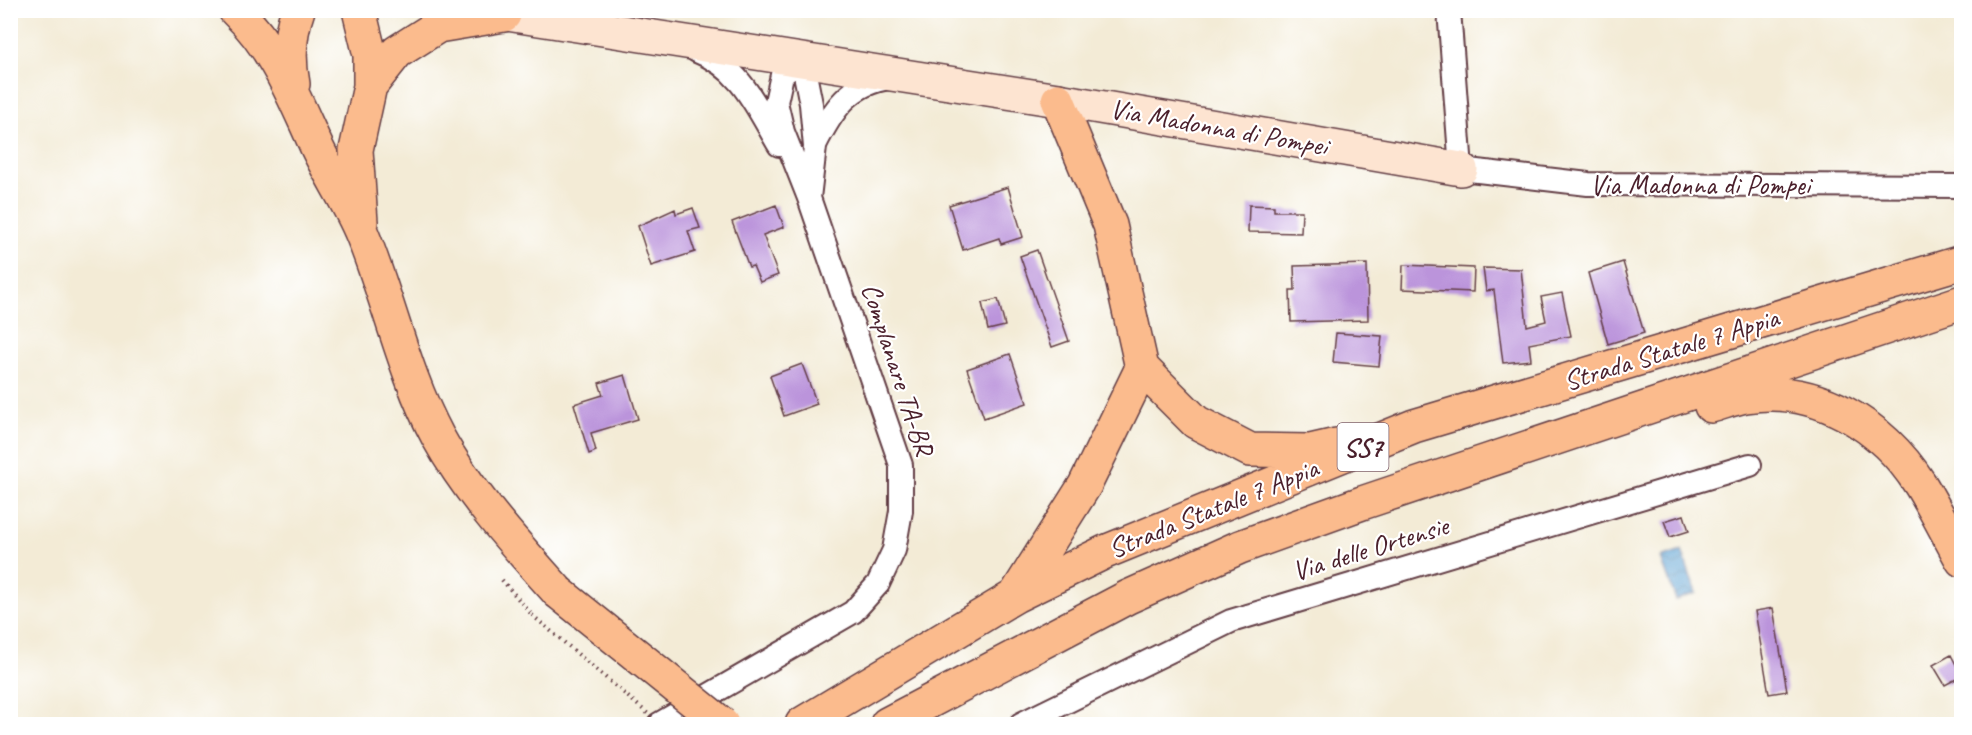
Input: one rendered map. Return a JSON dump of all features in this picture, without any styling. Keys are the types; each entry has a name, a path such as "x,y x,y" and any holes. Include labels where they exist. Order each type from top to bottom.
{"highway":[{"path":"234,10 254,29 278,62 317,148 361,232 407,364 438,438 497,523 558,592 722,724"},
{"path":"295,100 290,66 290,32 298,10"},
{"path":"359,10 370,55 370,86 356,150 361,232"},
{"path":"370,86 398,52 438,26 492,13"},
{"path":"1058,100 1110,225 1142,368 1196,423 1250,450 1310,451 1414,426"},
{"name":"Strada Statale 7 Appia","path":"802,724 1015,596 1105,552 1414,426 1962,262"},
{"name":"Strada Statale 7 Appia","path":"887,724 1128,597 1239,547 1362,503 1962,302"},
{"path":"1015,596 1085,485 1142,368"},
{"path":"1362,503 1494,472 1746,396 1794,395 1840,409 1887,441 1920,483 1962,560"}],"street":[{"path":"1449,10 1461,169"},
{"name":"Via Madonna di Pompei","path":"492,13 915,76 1461,169 1588,184 1962,186"},
{"path":"661,37 714,57 738,76 809,198"},
{"path":"801,59 811,104 815,147 809,198 783,132 776,102 782,75 801,59"},
{"path":"815,147 830,116 854,91 872,80 915,76"},
{"name":"Complanare TA-BR","path":"659,724 853,612 878,584 894,550 902,511 901,465 809,198"},
{"name":"Via delle Ortensie","path":"1021,724 1231,621 1750,465"}],"path":[{"path":"532,615 659,724"}],"water":[{"path":"1682,551 1696,593 1676,600 1661,558"}],"building":[{"path":"1008,187 1023,237 1001,244 999,238 963,250 949,205"},
{"path":"776,205 784,227 763,235 778,275 760,282 753,266 749,267 732,222"},
{"path":"1249,205 1274,206 1274,211 1302,211 1301,233 1248,232"},
{"path":"693,208 700,228 688,231 695,252 651,266 638,226 675,209 676,214"},
{"path":"1037,250 1069,341 1052,347 1020,256"},
{"path":"1623,262 1644,333 1608,344 1588,273"},
{"path":"1367,264 1368,320 1291,322 1290,290 1295,290 1294,266"},
{"path":"1403,265 1474,268 1473,292 1402,289"},
{"path":"1483,268 1521,269 1527,326 1546,321 1541,297 1562,293 1571,336 1529,344 1531,360 1503,363 1494,290 1486,291"},
{"path":"998,299 1005,326 988,330 982,303"},
{"path":"1336,333 1382,336 1379,366 1333,362"},
{"path":"1010,354 1027,403 984,418 967,369"},
{"path":"802,364 817,404 784,416 770,376"},
{"path":"625,375 638,419 591,433 596,451 589,454 574,404 603,395 599,383"},
{"path":"1684,515 1689,531 1670,537 1664,521"},
{"path":"1773,608 1787,691 1769,694 1755,611"},
{"path":"1951,655 1962,676 1945,685 1933,665"}]}
